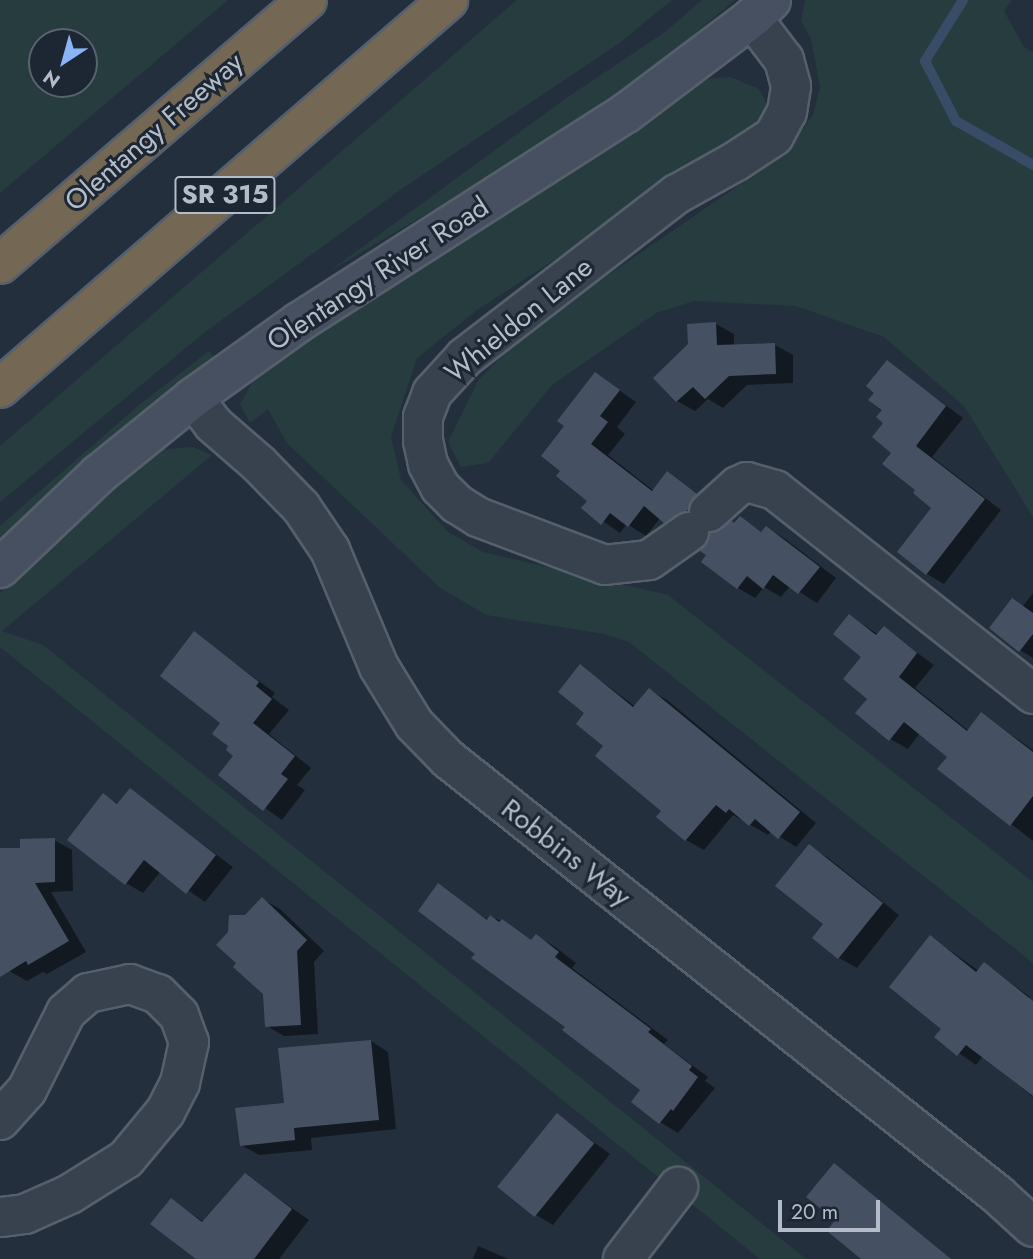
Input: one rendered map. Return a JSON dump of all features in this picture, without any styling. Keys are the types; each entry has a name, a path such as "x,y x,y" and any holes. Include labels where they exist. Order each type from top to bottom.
{"highway":[{"name":"Olentangy Freeway","path":"0,264 307,0"},
{"name":"SR 315","path":"0,388 448,0"}],"main road":[{"name":"Olentangy River Road","path":"0,568 99,474 193,398 299,322 626,113 761,9"}],"street":[{"name":"Whieldon Lane","path":"761,9 784,60 791,86 788,112 774,136 677,194 466,356 432,393 423,417 425,453 440,487 457,504 478,517 605,565 649,560 699,522 738,486 747,482 775,490 1033,694"},
{"name":"Robbins Way","path":"193,398 214,424 259,464 301,508 330,551 379,667 414,724 448,760 998,1195 1033,1227"},
{"path":"0,1120 27,1090 66,1012 88,993 130,984 158,994 179,1015 189,1042 189,1056 180,1083 165,1112 126,1159 70,1195 25,1214 0,1217"},
{"path":"622,1259 678,1187"}],"green space":[{"path":"0,0 228,0 0,193"},
{"path":"517,0 672,0 618,44 403,188 205,332 0,502 0,446"},
{"path":"702,0 735,0 650,71 547,143 328,272 565,99 665,32"},
{"path":"805,0 1012,0 1004,11 1024,47 1033,52 1033,517 964,406 884,337 796,306 694,301 656,313 552,385 488,463 461,467 448,442 479,379 531,328 783,155 813,115 820,87 811,39 801,21"},
{"path":"730,77 759,89 767,104 759,124 724,150 477,310 417,358 391,437 401,480 448,532 483,552 668,595 1033,882 1033,963 629,642 604,634 486,615 439,587 287,443 268,409 250,423 240,404 256,376 335,319 574,170 708,79"},
{"path":"209,351 215,358 140,417 0,542 0,526 139,405"},
{"path":"193,447 212,455 2,631 43,645 806,1259 760,1259 0,647 0,593 137,464 158,450"}],"building":[{"path":"716,322 717,345 775,343 776,374 729,376 705,399 693,387 676,402 653,378 688,344 687,324"},
{"path":"887,360 946,406 916,446 985,499 926,575 897,552 931,508 913,493 915,490 882,464 891,453 872,437 883,423 876,417 882,410 868,400 874,393 866,386"},
{"path":"595,372 620,390 600,416 608,422 591,444 652,491 667,471 697,494 688,510 664,523 644,506 628,527 610,513 601,525 581,508 587,501 556,476 560,471 541,456 564,426 557,421"},
{"path":"740,516 761,532 766,526 820,567 798,594 773,575 763,589 747,576 737,589 701,562 706,555 700,551 708,542 710,533 732,521 734,523"},
{"path":"1012,598 1033,613 1033,634 1019,652 989,628"},
{"path":"849,614 876,635 884,626 917,653 899,677 967,731 981,712 1033,752 1033,796 1010,826 937,769 947,757 904,722 889,741 855,713 867,699 843,679 861,657 833,634"},
{"path":"194,631 259,682 256,686 272,699 253,723 295,756 281,774 288,779 263,811 218,775 233,756 226,750 228,746 212,734 220,723 160,676"},
{"path":"580,664 633,707 649,688 800,812 778,839 755,819 749,826 729,809 726,813 716,805 685,841 656,817 661,811 595,756 603,746 576,724 584,713 558,692"},
{"path":"130,788 216,855 186,894 144,860 125,885 67,840 103,793 117,804"},
{"path":"55,838 55,882 35,883 69,941 28,965 26,961 0,977 0,848 20,848 20,839"},
{"path":"809,844 883,903 838,959 812,938 823,924 775,886"},
{"path":"438,883 487,920 490,915 499,922 502,919 531,940 536,934 559,952 555,957 651,1029 648,1032 692,1066 689,1070 698,1077 673,1111 671,1109 659,1124 631,1102 640,1090 562,1030 565,1027 471,958 475,954 418,911"},
{"path":"262,897 307,940 297,951 301,1025 265,1027 263,994 233,967 236,963 216,945 228,932 229,915 245,915"},
{"path":"930,935 976,972 984,962 1033,1001 1033,1096 966,1045 957,1056 934,1037 941,1029 889,987"},
{"path":"371,1040 379,1120 294,1128 295,1140 240,1146 235,1108 284,1103 278,1048"},
{"path":"557,1113 594,1143 535,1217 497,1187"},
{"path":"834,1163 951,1259 861,1259 827,1231 835,1220 806,1197"},
{"path":"245,1173 292,1209 254,1259 196,1259 150,1224 171,1198 202,1222"}],"waterway":[{"path":"963,0 925,61 956,121 1033,165"}]}
